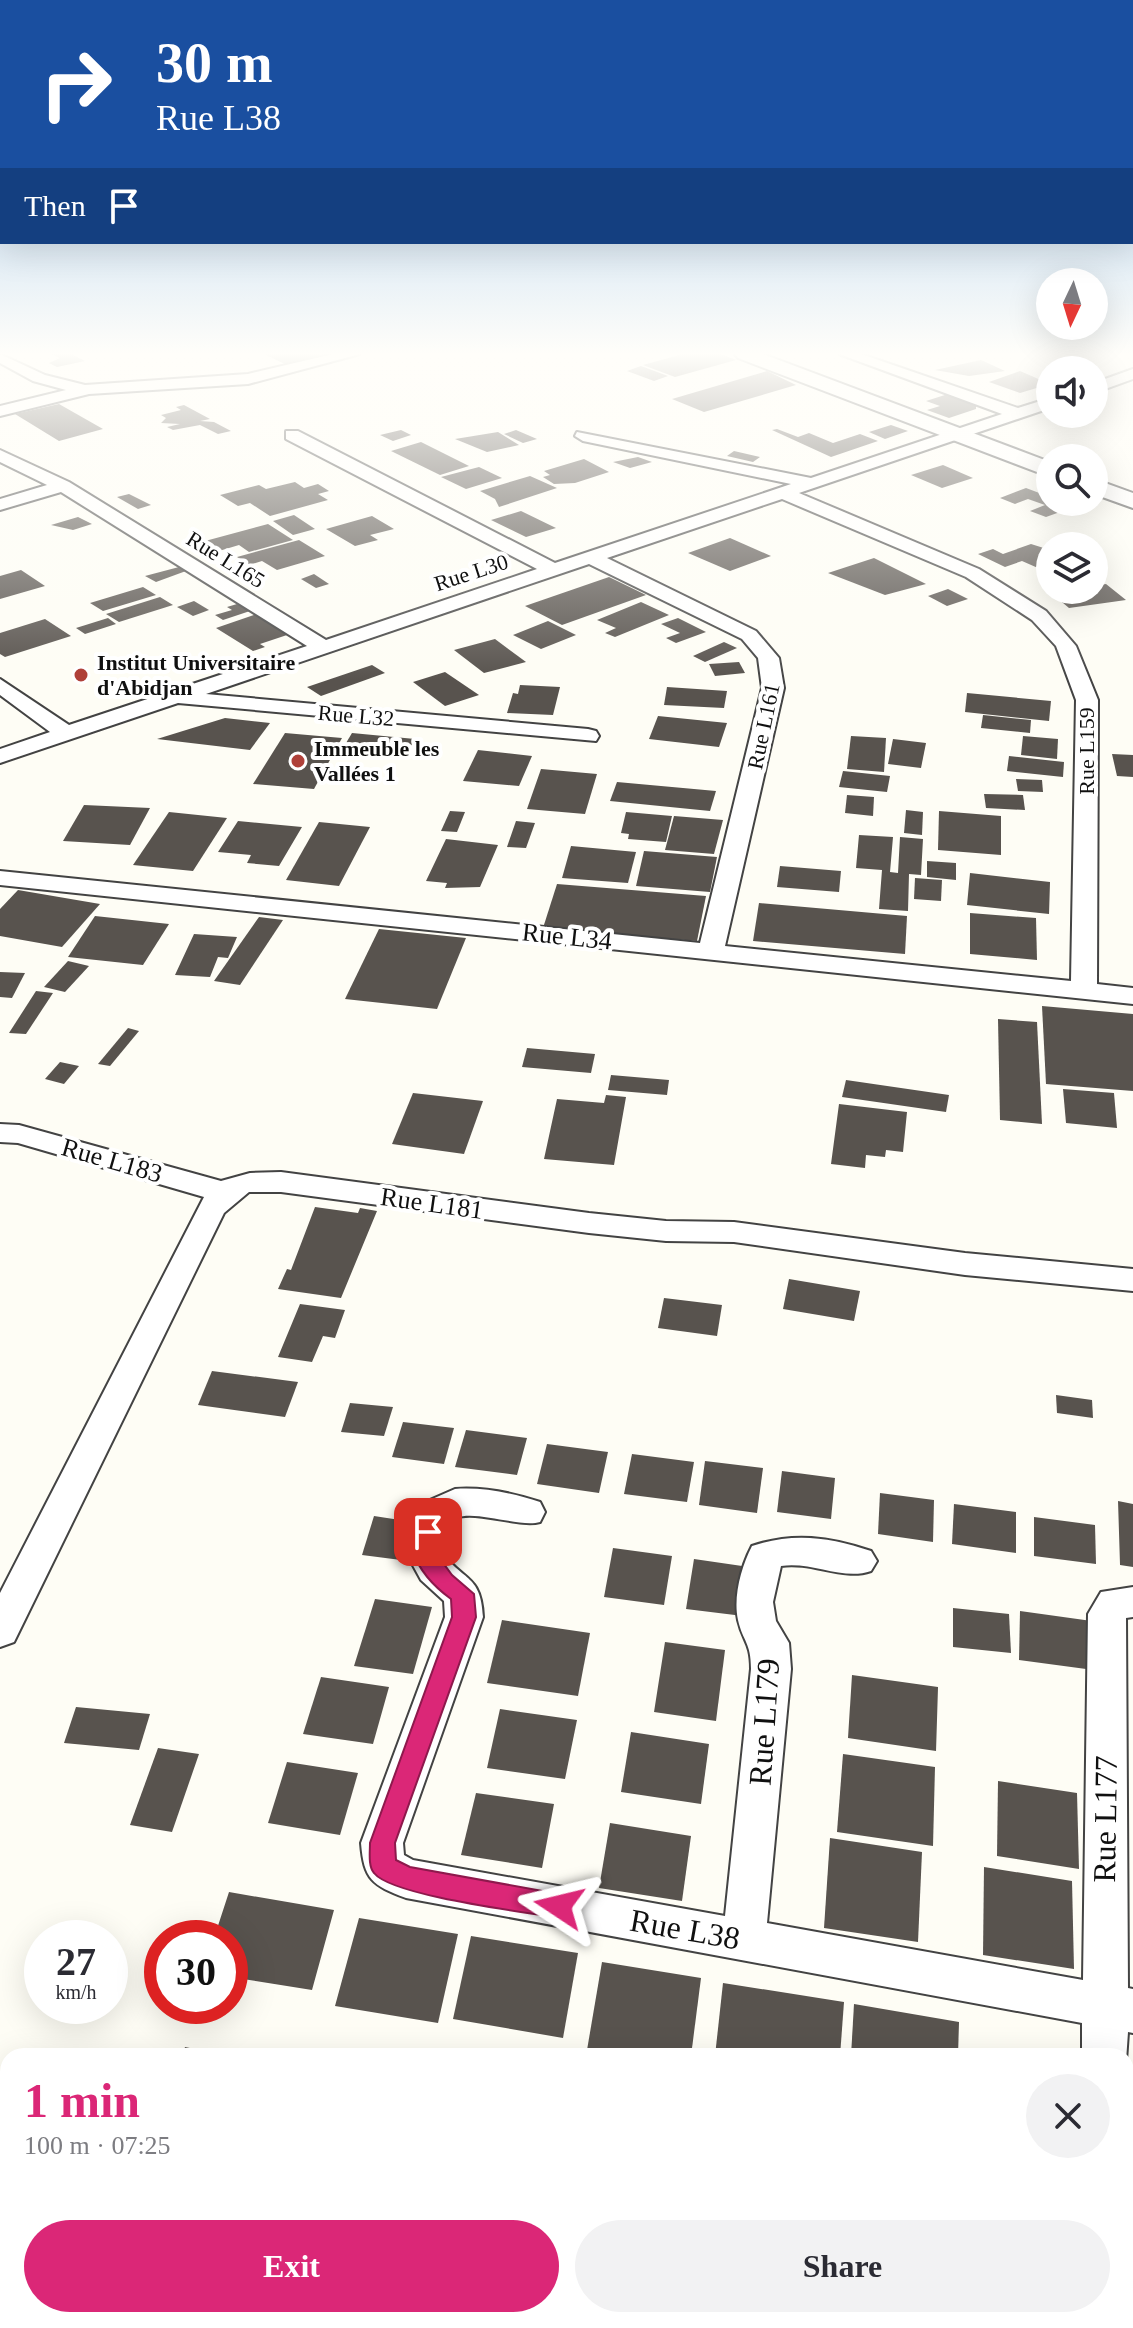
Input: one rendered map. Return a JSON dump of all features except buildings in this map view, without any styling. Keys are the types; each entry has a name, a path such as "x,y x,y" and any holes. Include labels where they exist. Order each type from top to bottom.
{"street":[{"name":"Rue L165","path":"16,463 63,486 323,647"},
{"path":"346,463 554,570"},
{"path":"711,463 813,484"},
{"name":"Rue L30","path":"0,756 64,732 876,463"},
{"path":"0,505 63,486"},
{"path":"1108,491 1133,501"},
{"name":"Rue L159","path":"785,494 976,574 1036,614 1059,636 1077,663 1087,700 1084,991"},
{"name":"Rue L161","path":"591,558 749,635 766,650 775,667 773,688 711,951"},
{"path":"0,685 64,732"},
{"name":"Rue L32","path":"172,698 588,736"},
{"name":"Rue L34","path":"0,878 1133,996"},
{"name":"Rue L183","path":"0,1133 19,1134 223,1192"},
{"name":"Rue L181","path":"223,1192 246,1181 281,1182 604,1224 666,1231 734,1232 965,1264 1133,1280"},
{"path":"0,1631 204,1223 223,1192"},
{"name":"Rue L38","path":"527,1512 467,1502 446,1504 433,1516 422,1549 428,1563 444,1582 463,1594 464,1617 382,1843 384,1866 406,1878 1118,2008"},
{"name":"Rue L179","path":"744,1939 771,1669 770,1643 758,1624 754,1602 765,1556 790,1549 858,1561"},
{"name":"Rue L177","path":"1107,2048 1118,2008 1107,1614 1114,1603 1133,1602"}],"place":[{"name":"Institut Universitaire d'Abidjan","path":"81,675"},
{"name":"Immeuble les Vallées 1","path":"298,761"}],"route":[{"path":"428,1532 422,1549 428,1563 444,1582 463,1594 464,1617 382,1843 384,1866 406,1878 559,1906"}]}
